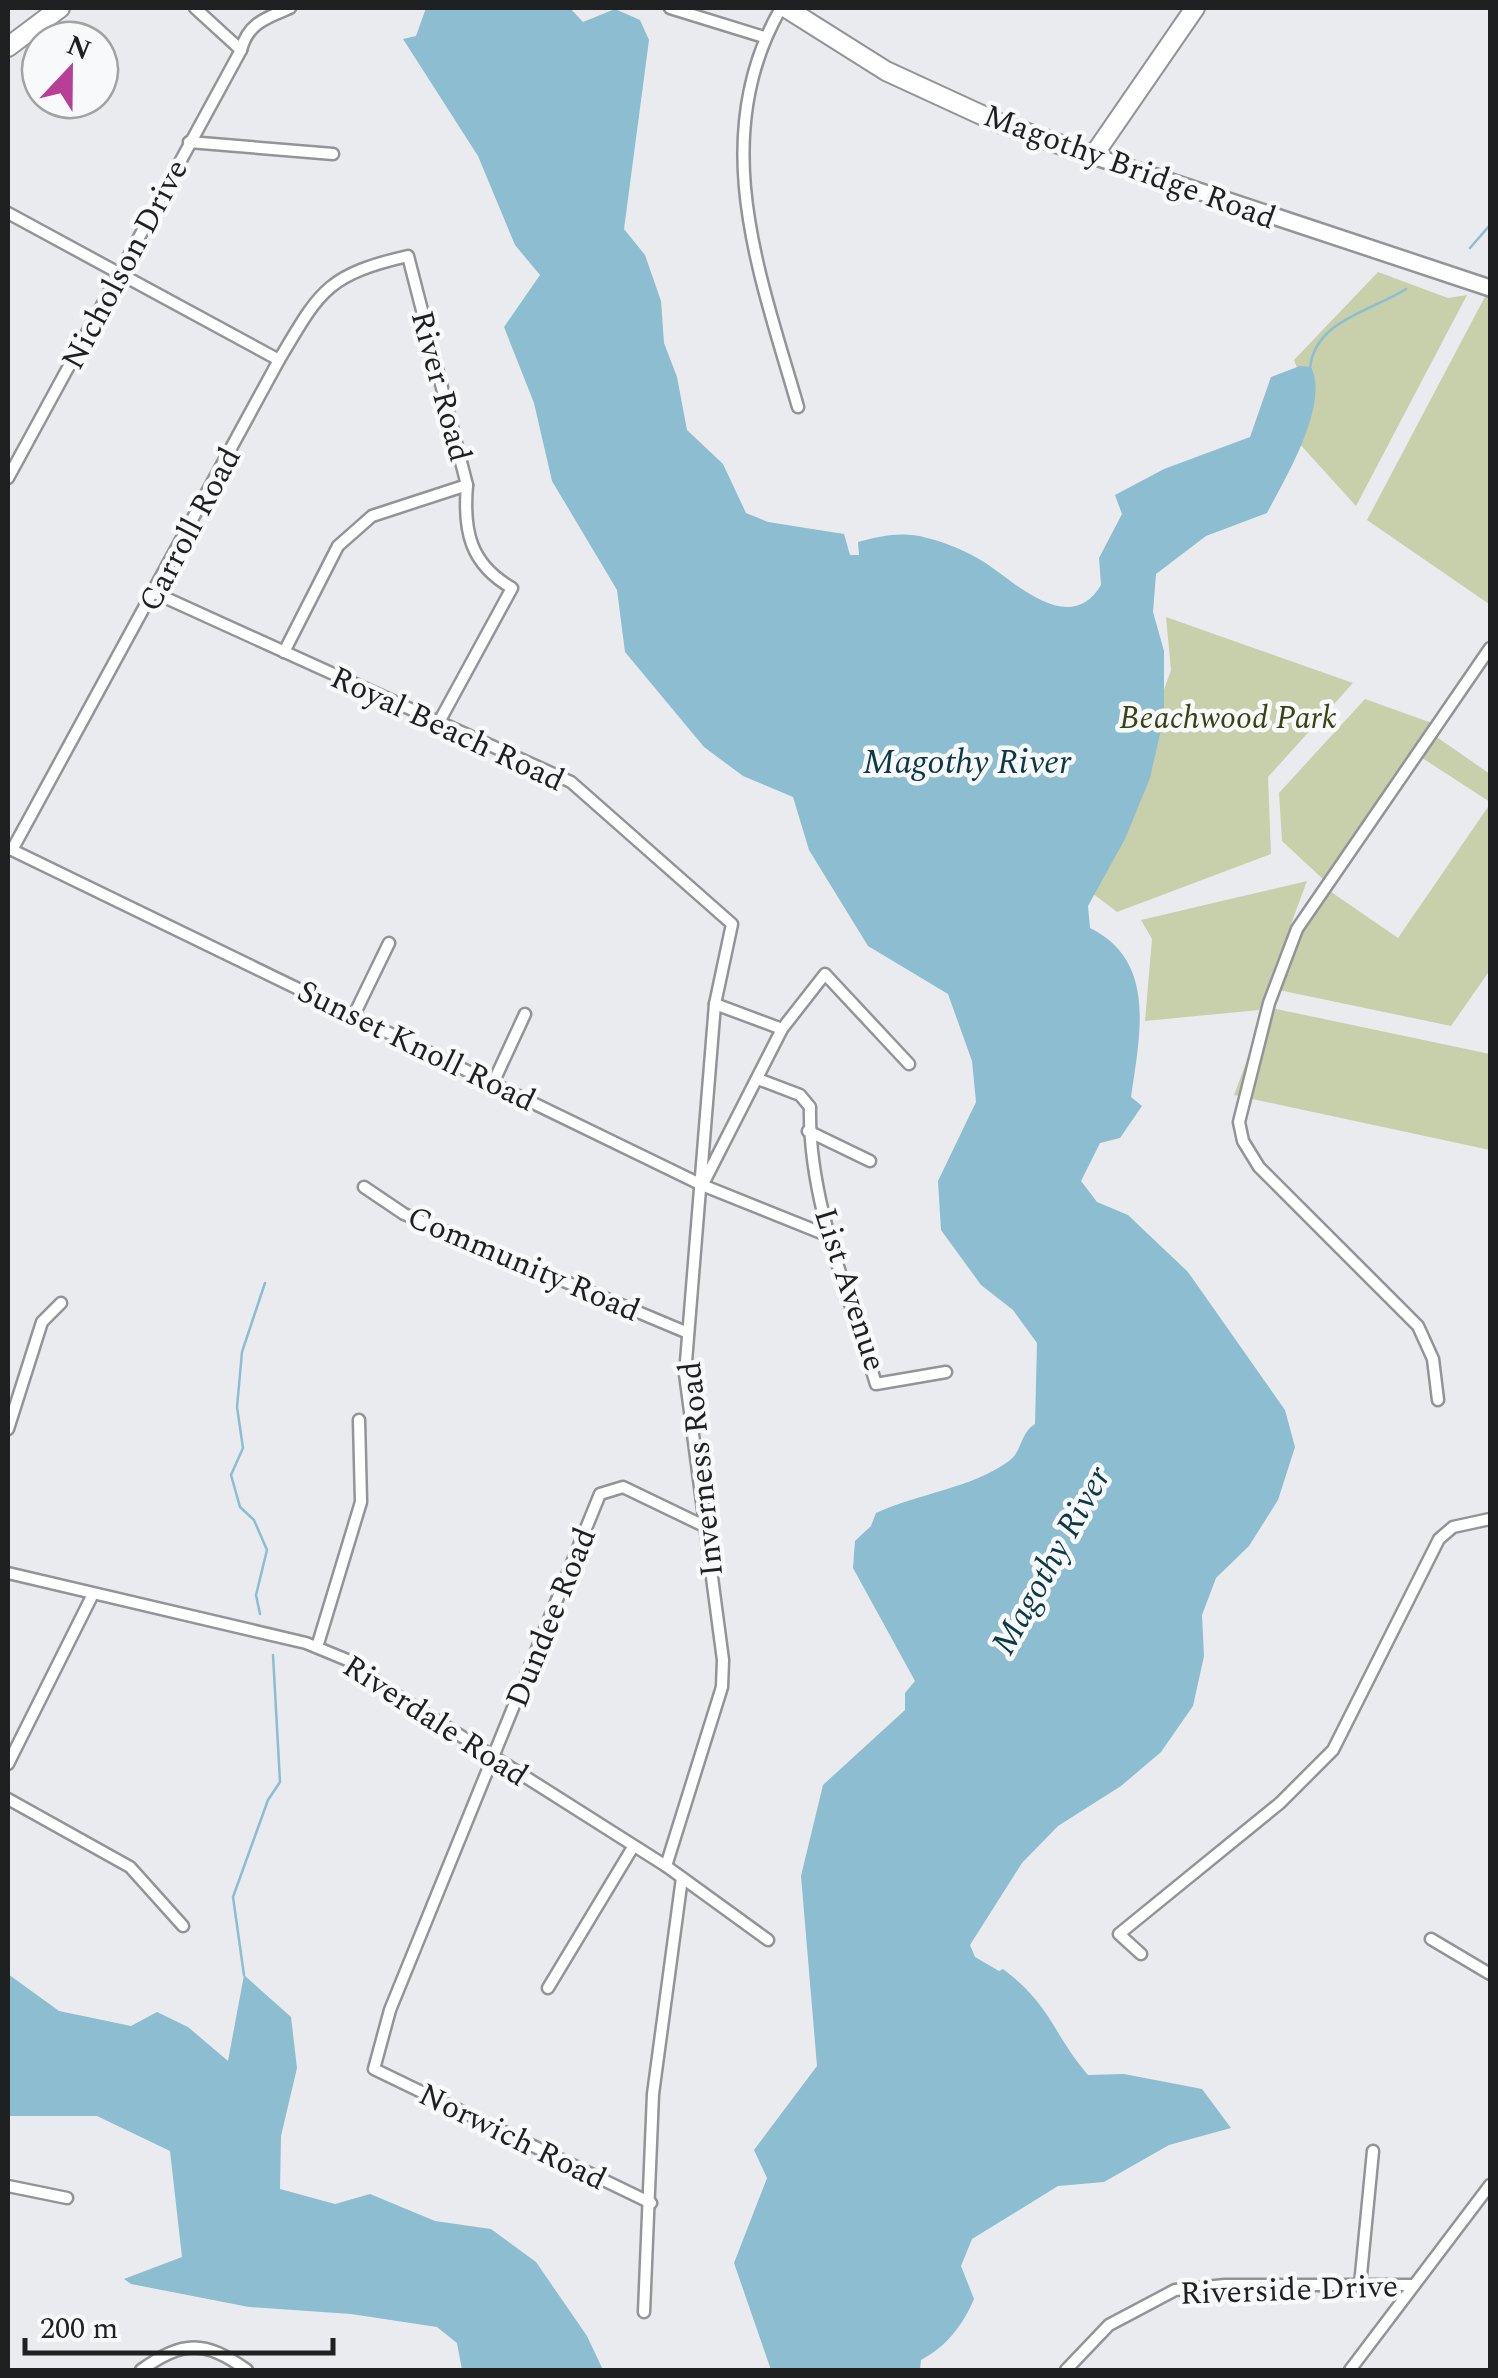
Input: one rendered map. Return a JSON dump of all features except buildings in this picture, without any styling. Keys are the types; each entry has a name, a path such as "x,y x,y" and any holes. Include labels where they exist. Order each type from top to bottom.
{"main road":[{"path":"8,48 60,8"},
{"name":"Magothy Bridge Road","path":"784,8 886,71 999,123 1490,288"},
{"path":"1093,156 1195,8"}],"street":[{"path":"195,8 241,50"},
{"name":"Nicholson Drive","path":"8,478 241,50 246,32 290,8"},
{"path":"670,8 764,37"},
{"path":"784,8 764,37 749,111 743,202 798,406"},
{"path":"190,142 334,154"},
{"path":"8,213 279,360"},
{"name":"Carroll Road","path":"10,849 156,594 279,360 322,291 356,268 408,256"},
{"name":"River Road","path":"408,256 467,485 464,518 471,549 492,576 512,588 440,722"},
{"path":"284,652 338,546 372,516 467,485"},
{"name":"Royal Beach Road","path":"156,594 570,782 732,924 715,1004"},
{"path":"1438,1400 1433,1359 1418,1326 1260,1167 1243,1140 1239,1122 1268,1003 1298,930 1490,648"},
{"name":"Sunset Knoll Road","path":"10,849 494,1080 702,1185 828,1236"},
{"path":"354,1015 389,943"},
{"path":"702,1185 782,1029 826,974 909,1064"},
{"path":"715,1004 782,1029"},
{"name":"Inverness Road","path":"666,1866 722,1687 722,1637 702,1525 684,1374 715,1004"},
{"path":"494,1080 525,1014"},
{"name":"List Avenue","path":"758,1079 807,1101 808,1130 828,1236 876,1384 946,1372"},
{"path":"808,1130 870,1161"},
{"name":"Community Road","path":"364,1187 404,1214 688,1333"},
{"path":"8,1429 42,1322 61,1304"},
{"path":"317,1647 360,1502 359,1420"},
{"name":"Dundee Road","path":"374,2069 390,2010 600,1494 623,1487 702,1525"},
{"path":"1141,1954 1118,1934 1280,1803 1333,1750 1439,1539 1454,1527 1490,1519"},
{"name":"Riverdale Road","path":"8,1573 317,1647 356,1664 494,1758 666,1866 768,1940"},
{"path":"8,1764 93,1594"},
{"path":"8,1799 130,1867 183,1926"},
{"path":"548,1988 632,1847"},
{"path":"644,2312 654,2094 682,1878"},
{"path":"1431,1939 1490,1974"},
{"name":"Norwich Road","path":"374,2069 651,2203"},
{"path":"1360,2286 1373,2150"},
{"name":"Riverside Drive","path":"1066,2370 1109,2325 1175,2290 1225,2285 1414,2284 1490,2185"},
{"path":"8,2186 67,2198"},
{"path":"1350,2370 1414,2284"},
{"path":"141,2370 179,2348 204,2347 247,2370"}],"green space":[{"path":"1378,272 1448,298 1467,295 1356,506 1288,431 1310,402 1294,360"},
{"path":"1490,291 1489,604 1367,520"},
{"name":"Beachwood Park","path":"1166,617 1353,683 1268,777 1271,854 1117,912 1092,893 1171,670"},
{"name":"Beachwood Park","path":"1365,699 1432,723 1428,731 1490,774 1490,802 1413,752 1324,880 1282,841 1279,793"},
{"path":"1490,804 1490,970 1451,1026 1274,989 1307,904 1321,885 1398,938"},
{"path":"1307,881 1259,1010 1145,1021 1152,939 1141,920"},
{"path":"1267,1007 1490,1054 1490,1150 1234,1095"}],"water":[{"name":"Magothy River","path":"426,8 570,8 583,22 615,9 640,20 649,40 624,229 645,255 661,301 664,343 677,377 687,430 723,464 746,513 768,522 844,534 850,555 859,555 858,542 884,536 934,540 978,558 1043,601 1074,606 1088,600 1101,585 1099,558 1122,514 1115,495 1164,469 1250,437 1271,377 1300,366 1311,367 1315,383 1315,401 1303,441 1267,513 1206,536 1156,574 1153,612 1164,651 1164,716 1150,778 1125,839 1088,906 1090,928 1111,942 1126,959 1135,979 1140,1025 1131,1097 1142,1106 1120,1138 1100,1143 1081,1181 1097,1202 1128,1215 1188,1272 1285,1410 1295,1447 1278,1500 1249,1546 1216,1578 1202,1615 1204,1656 1193,1706 1161,1752 1121,1786 1058,1826 1022,1863 970,1945 975,1957 999,1971 1003,1969 1032,1995 1088,2075 1124,2074 1202,2089 1231,2128 1169,2145 1104,2182 1058,2186 972,2239 961,2266 974,2299 953,2334 921,2360 920,2370 771,2370 734,2263 767,2178 754,2150 817,2066 801,1876 823,1785 905,1710 905,1693 915,1681 853,1568 855,1541 871,1526 876,1513 978,1478 1013,1457 1026,1432 1035,1424 1037,1343 1013,1310 981,1285 941,1230 938,1181 976,1102 972,1061 948,994 868,946 809,850 793,797 743,776 704,747 625,652 617,590 552,481 534,403 504,327 540,275 515,245 478,156 403,39 416,36"},
{"path":"8,1974 59,2011 131,2026 157,2012 188,2027 228,2061 244,1975 291,2017 297,2068 281,2136 280,2189 335,2204 370,2194 435,2221 491,2229 536,2262 587,2336 603,2370 462,2370 457,2343 437,2327 351,2314 249,2307 131,2284 124,2279 182,2257 170,2151 97,2116 8,2116"}],"waterway":[{"path":"1470,248 1490,225"},
{"path":"1310,369 1321,339 1333,328 1406,289"},
{"path":"260,1614 256,1595 267,1550 254,1520 240,1507 231,1475 243,1448 237,1407 242,1352 265,1283"},
{"path":"244,1975 233,1897 268,1800 280,1782 273,1655"}]}
